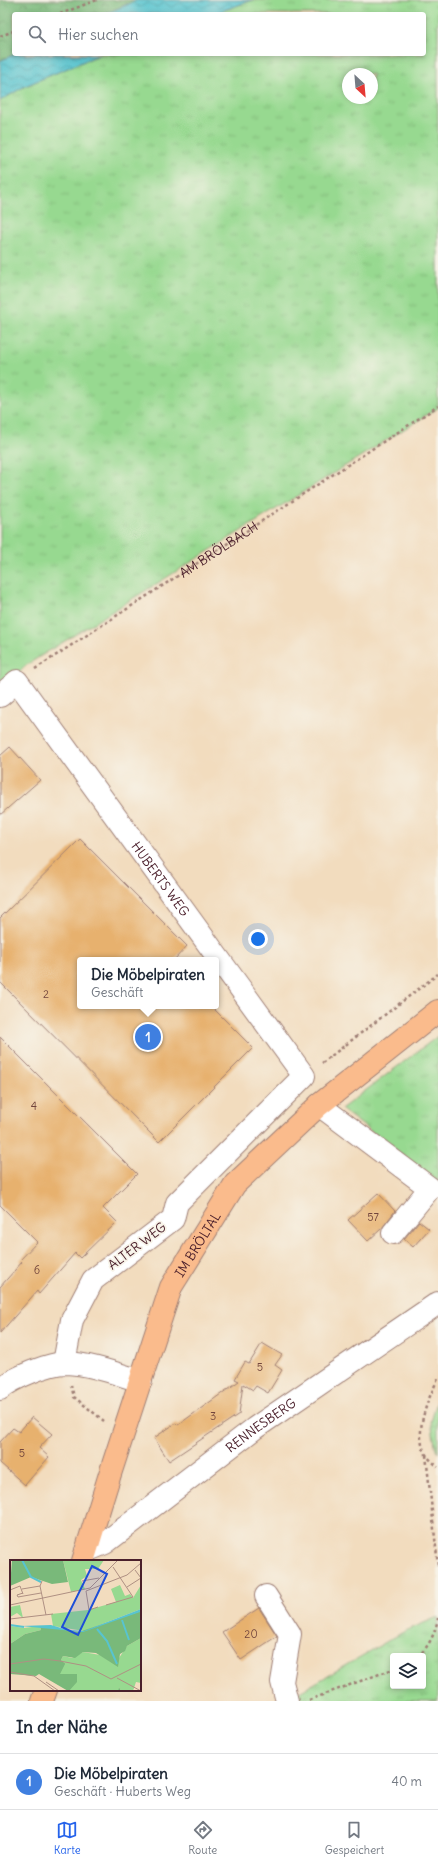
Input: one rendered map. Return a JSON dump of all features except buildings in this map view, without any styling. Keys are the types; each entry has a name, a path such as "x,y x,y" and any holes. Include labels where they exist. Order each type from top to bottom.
{"main road":[{"name":"IM BRÖLTAL","path":"85,1556 171,1287 236,1184 319,1105 438,1011"},
{"path":"42,1701 46,1691"}],"street":[{"path":"0,696 16,681"},
{"name":"HUBERTS WEG","path":"16,681 217,957"},
{"name":"HUBERTS WEG","path":"219,959 304,1076"},
{"name":"ALTER WEG","path":"64,1363 72,1320 93,1280 173,1219 178,1203 304,1076"},
{"path":"319,1105 430,1188 392,1233"},
{"name":"RENNESBERG","path":"85,1556 105,1543 256,1428 438,1303"},
{"path":"0,1389 5,1384 31,1372 64,1363 95,1367 141,1381"},
{"path":"266,1596 290,1634 282,1682 286,1701"}],"path":[{"path":"65,12 97,0"},
{"path":"0,36 12,32"},
{"name":"AM BRÖLBACH","path":"16,681 438,406"},
{"path":"304,1076 438,974"},
{"path":"64,1363 74,1397 106,1423"},
{"path":"438,1378 422,1415 422,1441 426,1455 438,1566"},
{"path":"426,1455 438,1467"},
{"path":"422,1653 436,1628 438,1618"},
{"path":"307,1701 390,1670"}],"green space":[{"path":"0,0 137,0 110,12 12,12 12,55 0,61"},
{"path":"253,0 438,0 438,408 28,664 0,689 0,101 25,86 96,56 426,56 426,12 219,12"},
{"path":"438,1036 438,1182 341,1109"},
{"path":"438,1398 438,1453 436,1450 431,1422"},
{"path":"438,1617 438,1701 284,1701 405,1631"}],"water":[{"path":"137,0 253,0 219,12 110,12"},
{"path":"12,55 96,56 25,86 0,101 0,61"}],"place":[{"name":"Die Möbelpiraten","path":"148,1037"}]}
